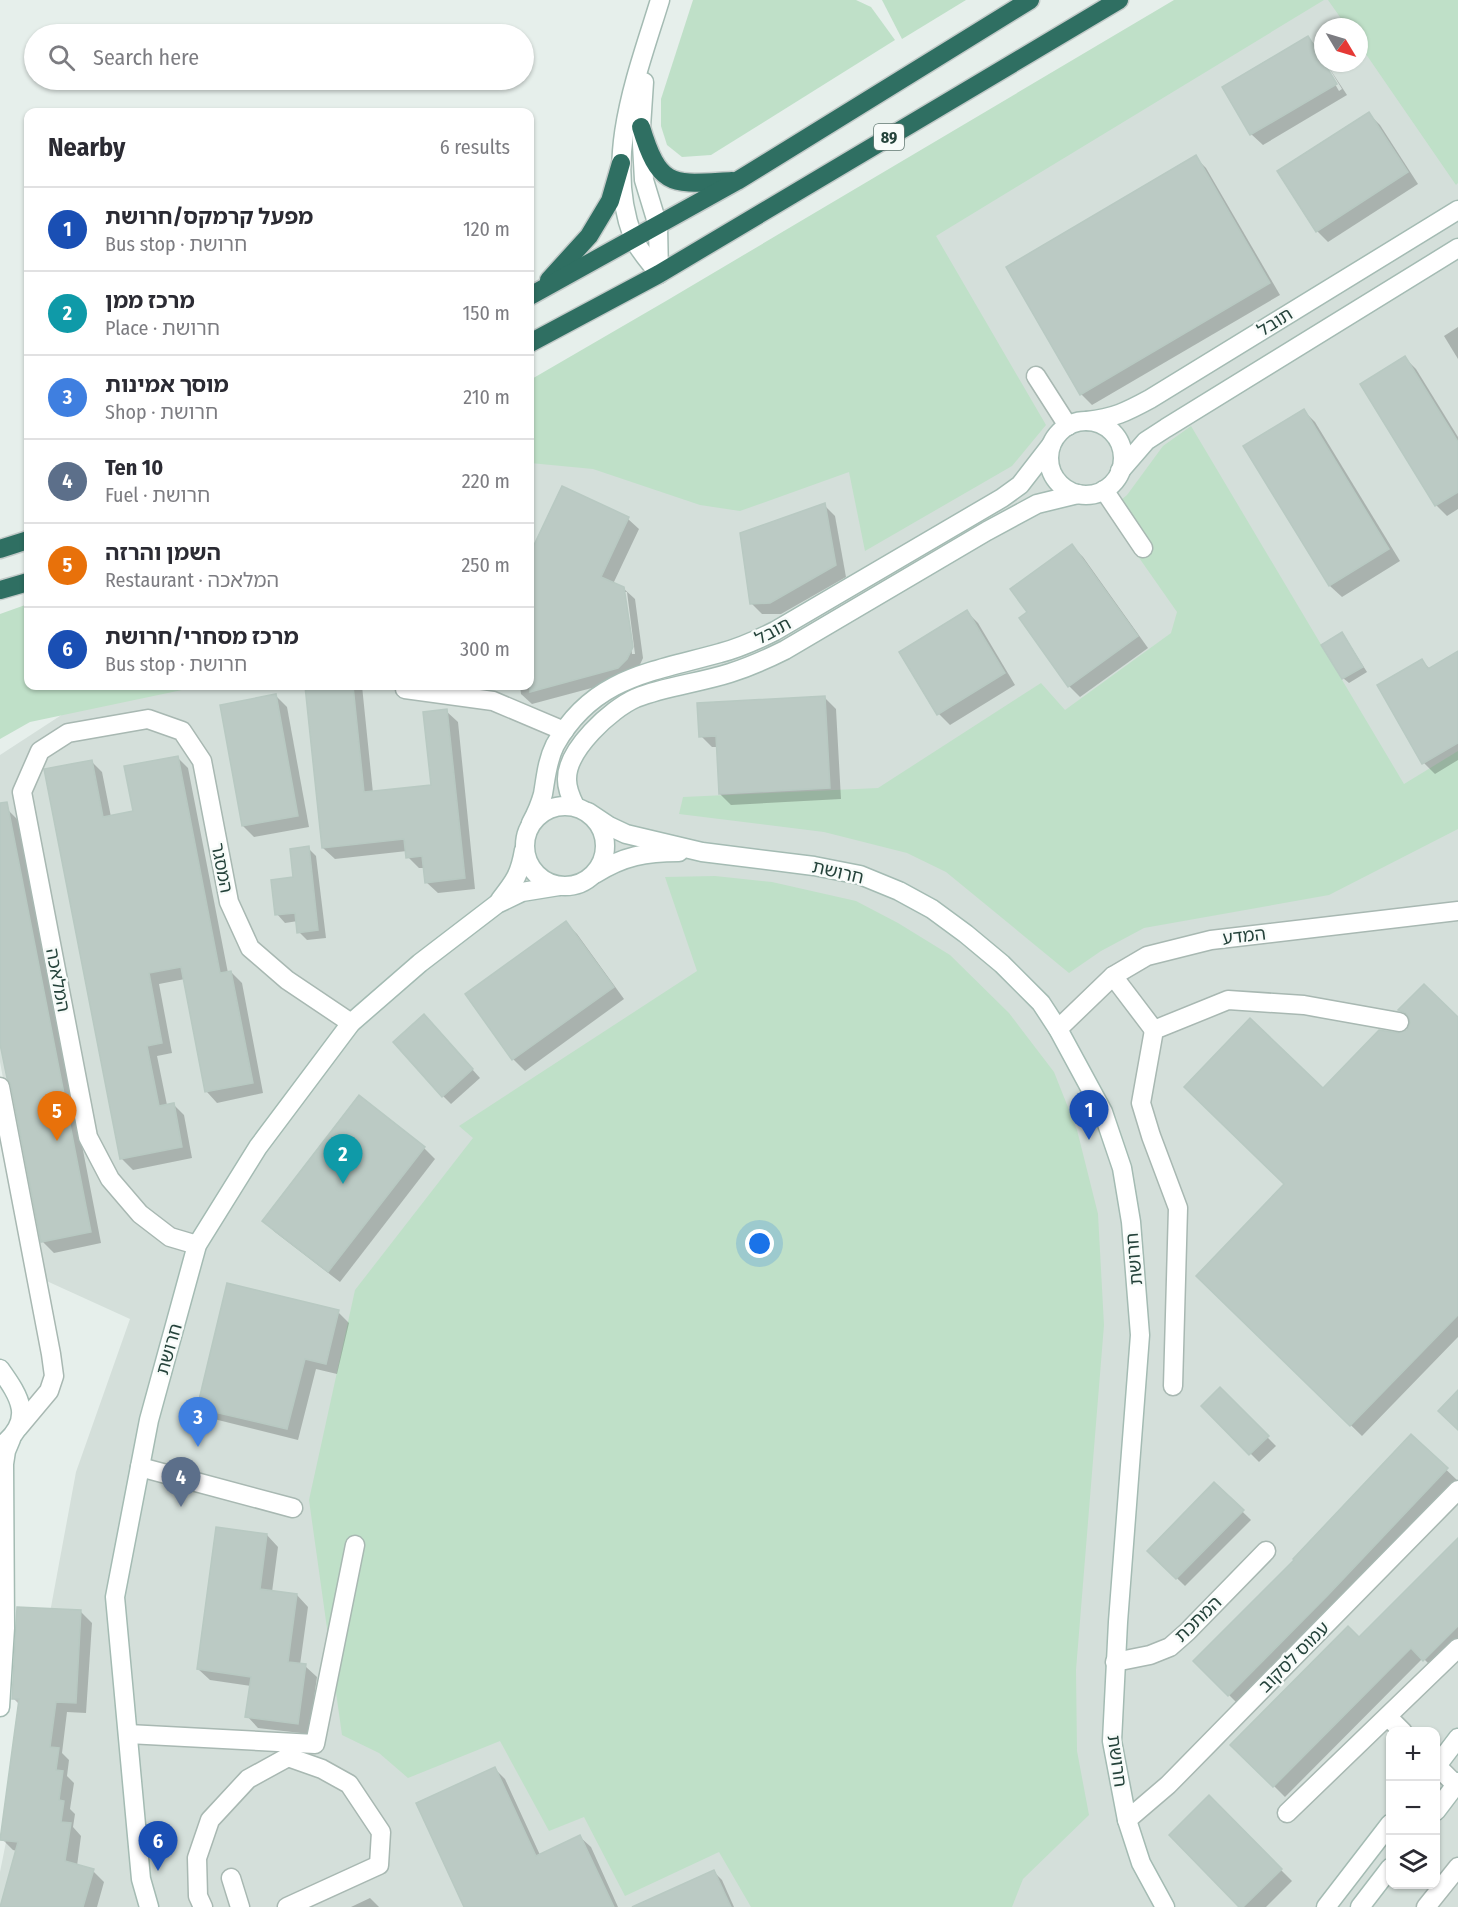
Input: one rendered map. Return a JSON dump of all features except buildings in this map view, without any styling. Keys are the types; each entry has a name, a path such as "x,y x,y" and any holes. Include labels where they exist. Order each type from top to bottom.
{"highway":[{"name":"89","path":"535,293 737,181 1030,0"},
{"name":"89","path":"534,341 659,274 1119,0"},
{"path":"640,127 647,150 658,169 671,180 686,184 737,181"},
{"path":"535,293 589,236 610,201 621,163"},
{"path":"0,549 24,541"},
{"path":"0,590 24,583"}],"street":[{"path":"659,274 634,239 623,201 621,163 627,111 660,0"},
{"path":"646,47 640,127 644,180 658,226 659,274"},
{"name":"תובל","path":"1087,421 1109,418 1150,399 1458,210"},
{"name":"תובל","path":"1120,471 1146,441 1458,248"},
{"path":"1036,376 1068,426"},
{"path":"1087,421 1099,423 1117,437 1123,460 1120,471 1104,490 1095,494 1078,494 1066,489 1057,481 1051,470 1049,458 1051,445 1061,431 1077,422 1087,421"},
{"name":"תובל","path":"531,823 539,808 545,773 553,748 581,710 595,699 626,679 722,653 746,645 775,631 1002,498 1020,485 1051,445"},
{"path":"1104,490 1143,548"},
{"name":"תובל","path":"581,809 569,793 567,777 582,743 614,711 635,699 659,691 728,674 754,665 1037,504 1078,494"},
{"path":"419,690 493,701 564,731"},
{"name":"המסגר","path":"117,724 148,719 182,731 201,761 229,902 250,948 287,980 351,1023"},
{"name":"המלאכה","path":"117,724 68,733 40,751 22,792 88,1137 110,1179 140,1214 170,1237 198,1245"},
{"path":"562,805 581,809 597,820 603,831 606,843 600,866 592,876 576,884 559,886 548,883 531,868 526,858 524,847 531,823 539,814 550,808 562,805"},
{"name":"חרושת","path":"581,809 626,834 702,852 814,866 849,873 899,891 932,909 1002,964 1041,1004 1058,1029 1102,1112 1122,1168 1131,1222 1140,1335 1115,1662 1112,1741 1127,1820 1141,1863 1165,1907"},
{"name":"חרושת","path":"497,904 514,882 520,869 524,847"},
{"name":"חרושת","path":"592,876 612,863 630,856 668,852 702,852"},
{"name":"חרושת","path":"149,1907 141,1879 115,1597 149,1420 198,1245 258,1147 351,1023 420,963 497,904 522,892 559,886"},
{"name":"המדע","path":"1058,1029 1113,976 1147,956 1211,940 1458,911"},
{"path":"1113,976 1154,1030 1141,1103 1178,1208 1173,1386"},
{"path":"1154,1030 1228,1000 1304,1005 1399,1022"},
{"path":"0,1087 54,1376 49,1391 10,1438"},
{"path":"0,1707 4,1628 4,1464 10,1438 22,1414 18,1395 3,1376"},
{"path":"140,1467 293,1508"},
{"name":"עמוס לסקוב","path":"1127,1820 1168,1785 1458,1490"},
{"path":"128,1734 315,1744 355,1545"},
{"name":"המתכת","path":"1115,1662 1150,1655 1170,1647 1266,1551"},
{"path":"1287,1812 1458,1648"},
{"path":"1388,1717 1399,1727"},
{"path":"1440,1761 1458,1738"},
{"path":"203,1907 198,1896 197,1858 210,1820 248,1779 288,1757 322,1769 349,1784 381,1832 379,1865 287,1907"},
{"path":"1440,1769 1457,1784 1440,1806"},
{"path":"1326,1907 1386,1829"},
{"path":"1425,1907 1458,1867"},
{"path":"1360,1907 1386,1873"},
{"path":"231,1878 240,1907"}],"shaded area":[{"path":"1202,0 1458,0 1458,1907 0,1907 0,1872 76,1472 130,1319 40,1278 0,1062 0,755 100,690 534,690 534,425"}],"green space":[{"path":"693,0 856,0 871,7 895,40 711,155 682,157 667,145 661,126 661,99"},
{"path":"882,0 966,0 902,39"},
{"path":"1174,0 1324,0 936,236 1046,425 1012,466 865,551 849,472 740,511 700,505 593,469 534,463 534,378"},
{"path":"1328,0 1458,0 1458,183 1456,185 1368,57 1368,18 1341,18"},
{"path":"1191,426 1404,784 1458,751 1458,829 1329,895 1144,928 1101,951 1069,973 946,872 907,853 824,832 679,814 683,797 878,788 1041,683 1065,710 1171,633 1177,612 1107,512 1127,495 1163,446"},
{"path":"24,605 24,690 182,690 30,722 0,739 0,614"},
{"path":"715,876 772,882 856,901 898,923 950,955 1009,1013 1054,1072 1077,1130 1098,1214 1104,1325 1076,1670 1077,1751 1089,1815 1023,1879 1012,1907 751,1907 719,1852 625,1896 584,1817 549,1831 500,1741 408,1778 379,1753 342,1735 309,1500 355,1290 473,1138 459,1126 697,971 665,877"}],"place":[{"name":"מפעל קרמקס/חרושת","path":"1089,1140"},
{"name":"השמן והרזה","path":"57,1141"},
{"name":"מרכז ממן","path":"343,1184"},
{"name":"מוסך אמינות","path":"198,1447"},
{"name":"Ten 10","path":"181,1507"},
{"name":"מרכז מסחרי/חרושת","path":"158,1871"}]}
